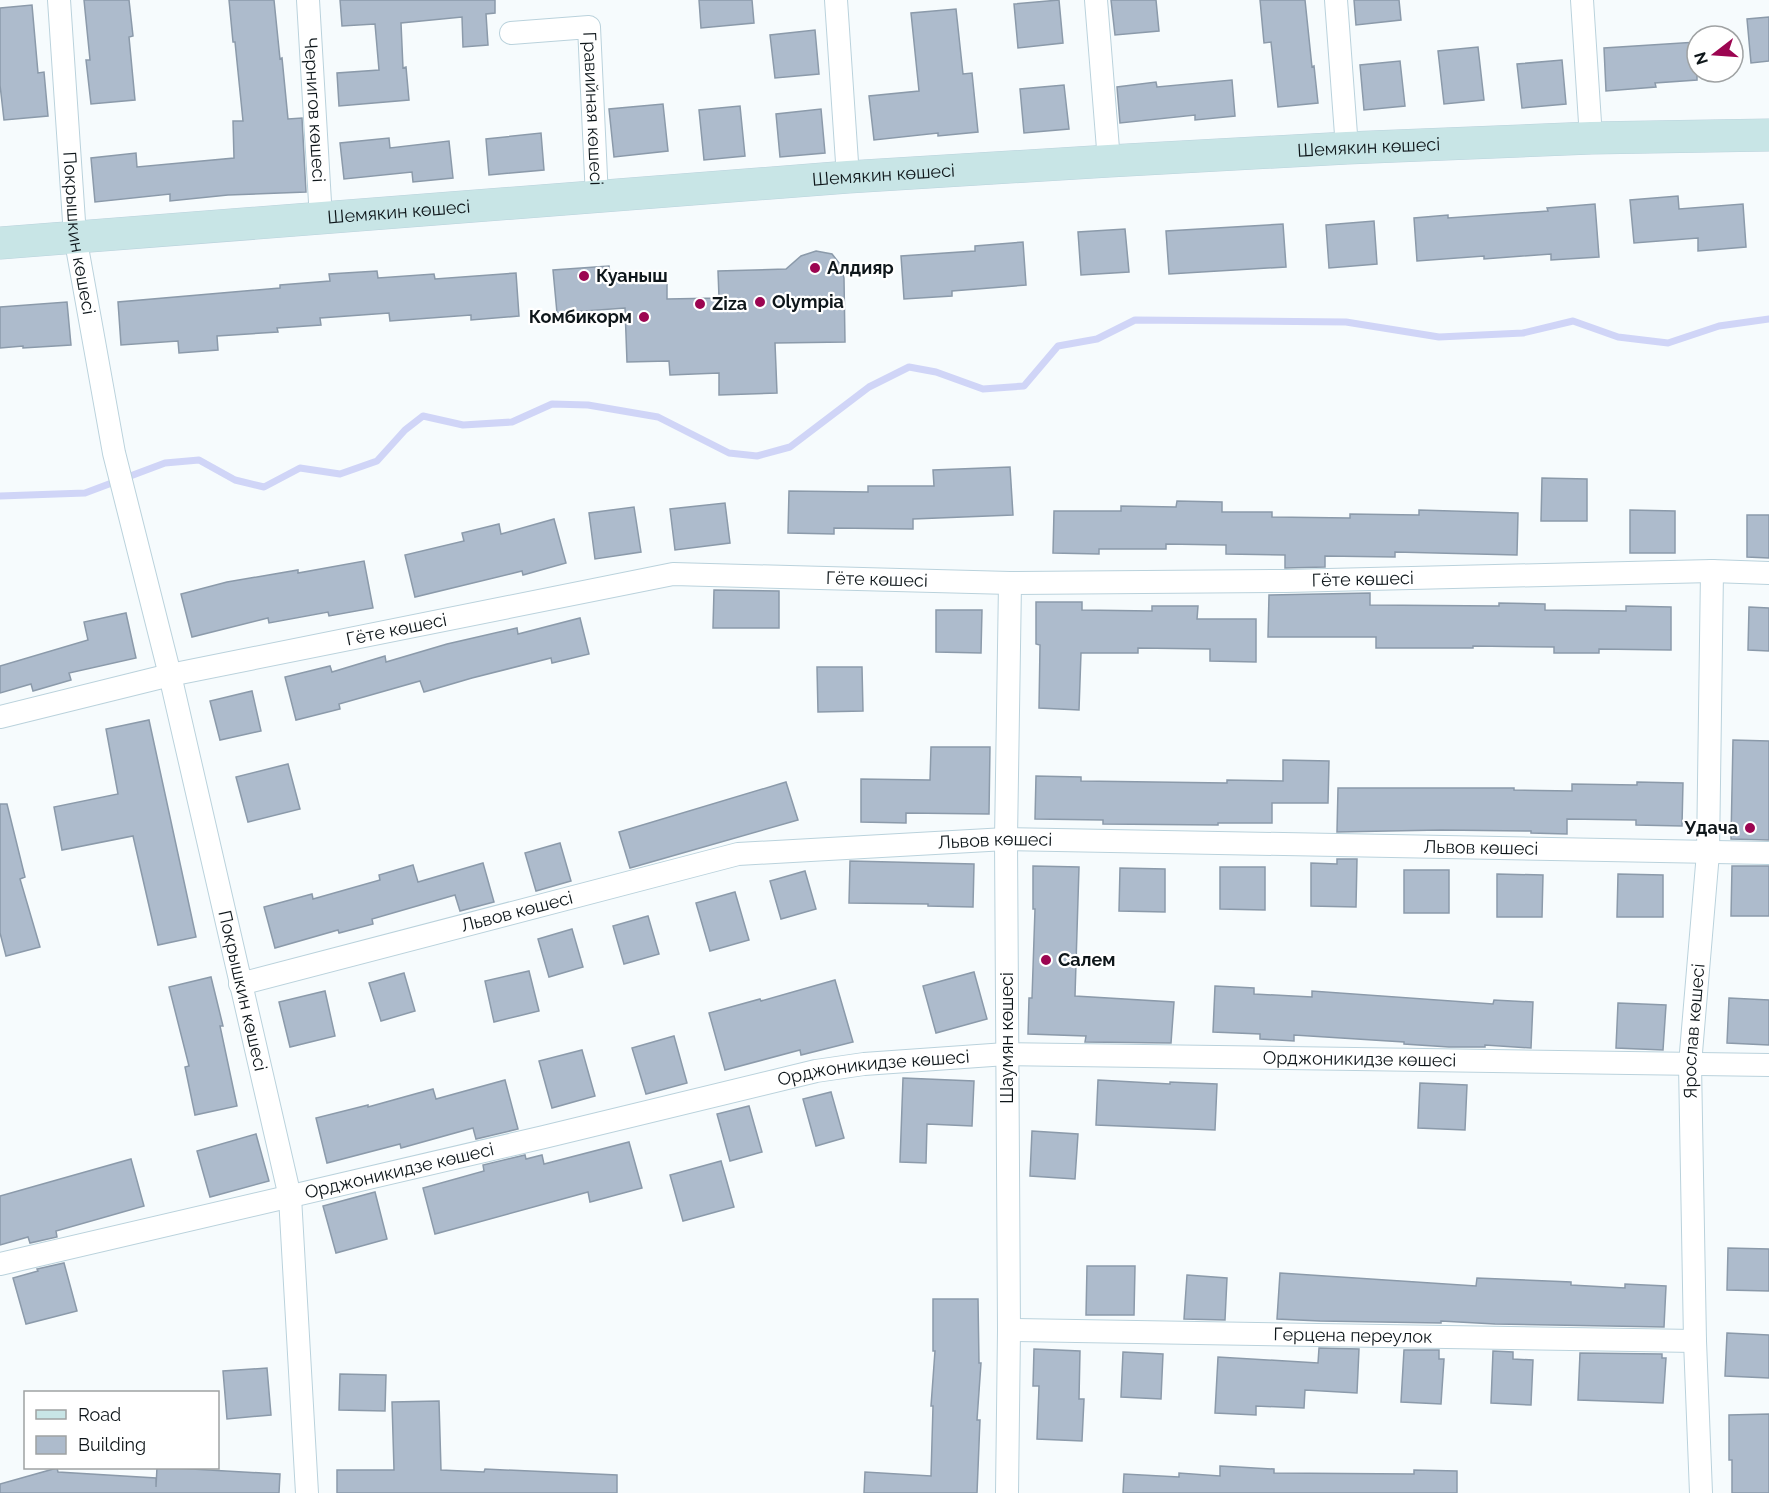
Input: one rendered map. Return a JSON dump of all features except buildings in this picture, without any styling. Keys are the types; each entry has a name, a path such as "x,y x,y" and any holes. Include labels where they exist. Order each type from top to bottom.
{"main road":[{"name":"Шемякин көшесі","path":"0,243 848,177 1109,161 1591,138 1769,135"}],"street":[{"name":"Покрышкин көшесі","path":"59,0 75,236 117,464 170,675 290,1197 307,1493"},
{"name":"Чернигов көшесі","path":"308,0 321,219"},
{"path":"836,0 848,177"},
{"path":"1096,0 1109,161"},
{"path":"1336,0 1347,148"},
{"path":"1582,0 1591,138"},
{"name":"Гравийная көшесі","path":"511,33 589,27 597,198"},
{"name":"Гёте көшесі","path":"0,717 170,675 673,574 1010,584 1286,581 1712,571 1769,573"},
{"name":"Ярослав көшесі","path":"1701,1493 1695,1341 1690,1064 1708,853 1712,571"},
{"name":"Шаумян көшесі","path":"1008,1493 1010,1330 1006,839 1010,584"},
{"name":"Львов көшесі","path":"240,984 738,854 1006,839 1769,853"},
{"name":"Орджоникидзе көшесі","path":"0,1264 816,1071 864,1064 1006,1054 1769,1065"},
{"name":"Герцена переулок","path":"1010,1330 1695,1341"}],"waterway":[{"path":"0,496 85,493 165,463 199,460 235,480 264,487 300,468 340,474 377,461 405,430 423,416 463,425 512,422 552,404 588,405 658,417 729,453 757,456 790,447 869,387 909,367 936,372 983,389 1024,386 1058,346 1097,339 1135,320 1346,322 1439,337 1523,333 1573,321 1618,337 1668,343 1719,326 1769,319"}],"place":[{"name":"Алдияр","path":"815,268"},
{"name":"Куаныш","path":"584,276"},
{"name":"Olympia","path":"760,302"},
{"name":"Ziza","path":"700,304"},
{"name":"Комбикорм","path":"644,317"},
{"name":"Удача","path":"1750,828"},
{"name":"Салем","path":"1046,960"}]}
